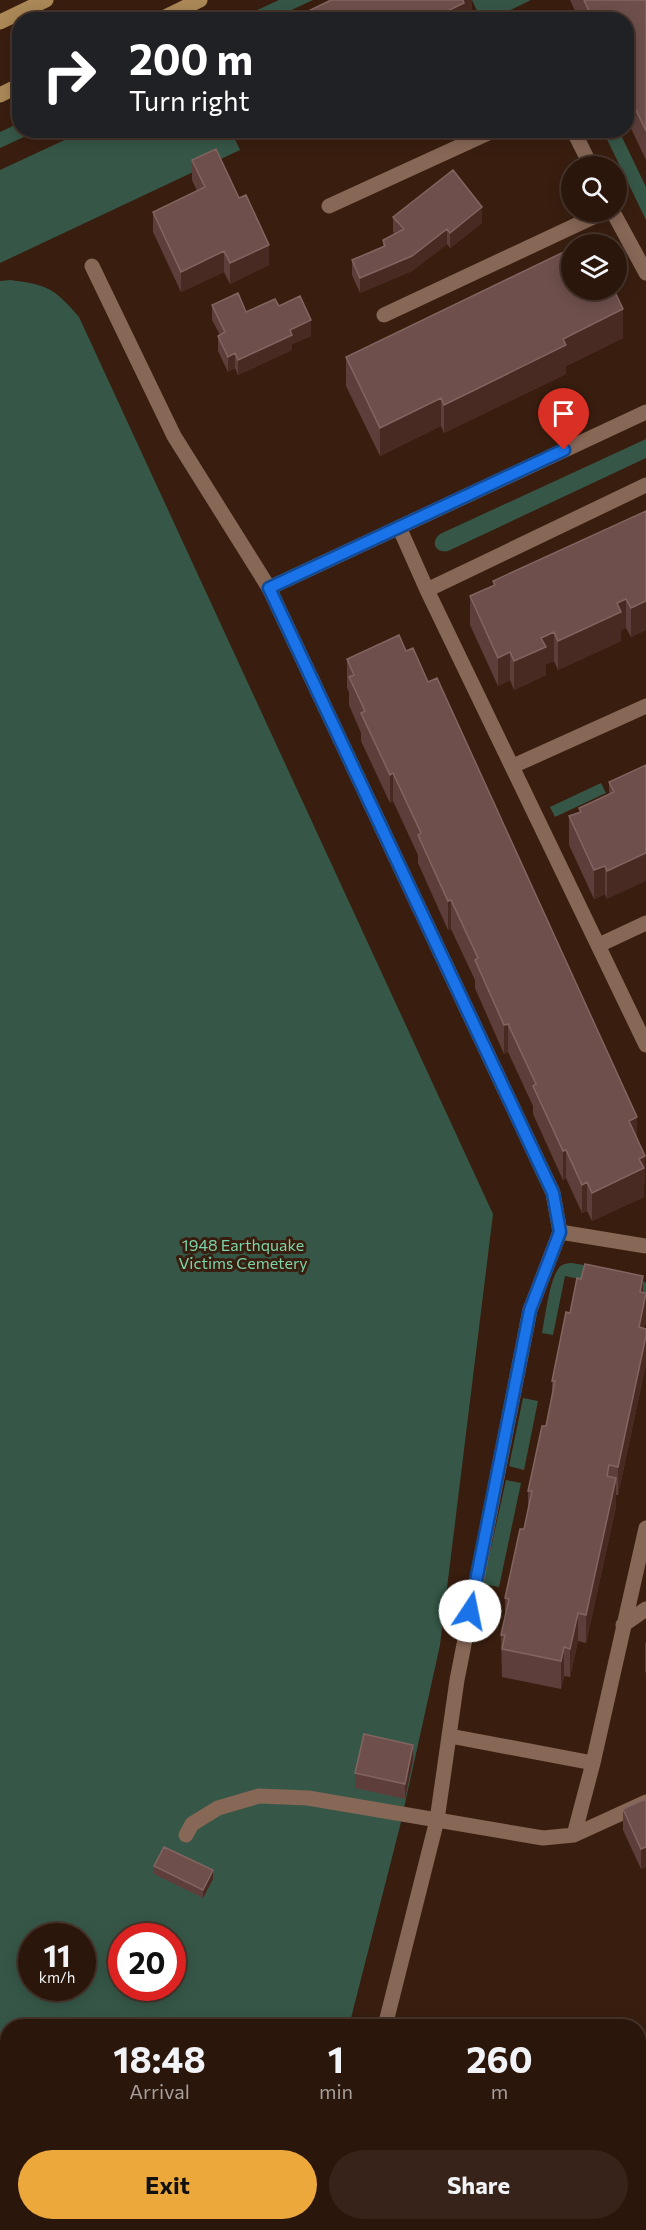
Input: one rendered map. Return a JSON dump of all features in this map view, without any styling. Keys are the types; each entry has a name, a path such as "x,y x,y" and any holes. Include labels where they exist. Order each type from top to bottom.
{"main road":[{"path":"21,12 46,0"},
{"path":"175,12 200,0"}],"street":[{"path":"329,206 478,138"},
{"path":"577,138 586,156"},
{"path":"384,315 583,222"},
{"path":"618,222 646,273"},
{"path":"92,266 174,436 269,588 553,1193 560,1232 530,1310 457,1680 437,1820 387,2019"},
{"path":"269,588 646,412"},
{"path":"427,590 646,485"},
{"path":"399,527 427,590 646,1045"},
{"path":"513,766 646,706"},
{"path":"598,945 646,923"},
{"path":"560,1232 646,1246"},
{"path":"574,1835 593,1763 646,1528"},
{"path":"623,1625 646,1609"},
{"path":"450,1736 593,1763"},
{"path":"186,1835 192,1824 218,1808 259,1796 309,1798 543,1838 574,1835 646,1802"}],"green space":[{"path":"279,0 313,0 287,12 253,12"},
{"path":"472,0 531,0 506,12 478,12"},
{"path":"12,126 12,138 22,138 0,148 0,132"},
{"path":"69,138 234,138 240,150 0,263 0,170"},
{"path":"606,138 622,138 646,187 646,220 627,181 627,156 615,156"},
{"name":"1948 Earthquake Victims Cemetery","path":"0,281 23,282 49,289 79,317 493,1214 440,1645 400,1826 351,2019 0,2019"},
{"path":"646,439 646,458 448,551 437,549 435,546 435,540 440,534"},
{"path":"601,783 606,793 555,817 550,807"},
{"path":"572,1263 630,1275 646,1283 646,1293 565,1276 553,1335 542,1333 554,1277 562,1265"},
{"path":"523,1398 538,1401 524,1470 509,1466"},
{"path":"506,1480 521,1483 499,1587 483,1584"}],"building":[{"path":"331,0 463,0 464,3 445,12 306,12"},
{"path":"584,0 646,0 646,131 634,106 634,12 589,12"},
{"path":"216,149 239,198 246,195 269,245 230,263 224,251 181,272 153,212 205,187 192,160"},
{"path":"453,170 482,207 450,233 447,229 412,256 360,278 352,260 385,246 383,240 404,229 393,217"},
{"path":"561,253 561,300 619,300 623,309 563,339 566,345 444,405 441,398 380,428 346,357"},
{"path":"238,293 246,312 275,299 279,306 300,296 311,320 290,330 292,335 238,360 235,353 228,357 218,336 225,332 212,305"},
{"path":"646,511 646,601 631,608 626,599 617,603 621,612 558,641 554,632 541,638 546,647 514,661 510,652 498,658 470,596 495,585 493,581"},
{"path":"399,635 406,651 413,648 428,682 437,678 637,1117 629,1121 645,1156 639,1159 644,1168 592,1193 587,1182 582,1185 566,1150 563,1151 533,1086 536,1084 508,1024 504,1025 475,960 478,958 451,900 448,901 418,835 421,833 361,713 365,711 349,677 354,675 347,659"},
{"path":"646,765 646,853 607,871 605,866 594,870 569,816 581,812 579,808 614,792 609,782"},
{"path":"585,1264 643,1276 640,1292 646,1293 639,1327 646,1329 646,1336 618,1467 609,1465 607,1476 616,1478 586,1615 578,1613 570,1649 564,1647 561,1661 502,1649 505,1635 501,1635 509,1599 505,1598 520,1529 524,1529 532,1491 528,1491 542,1426 546,1426 555,1381 552,1381 566,1312 570,1313 577,1278 581,1279"},
{"path":"364,1734 413,1745 405,1784 355,1773"},
{"path":"646,1799 646,1847 641,1849 623,1809"},
{"path":"164,1847 213,1870 203,1890 154,1866"}],"route":[{"path":"470,1611 530,1310 560,1232 553,1193 269,588 564,450"}]}
